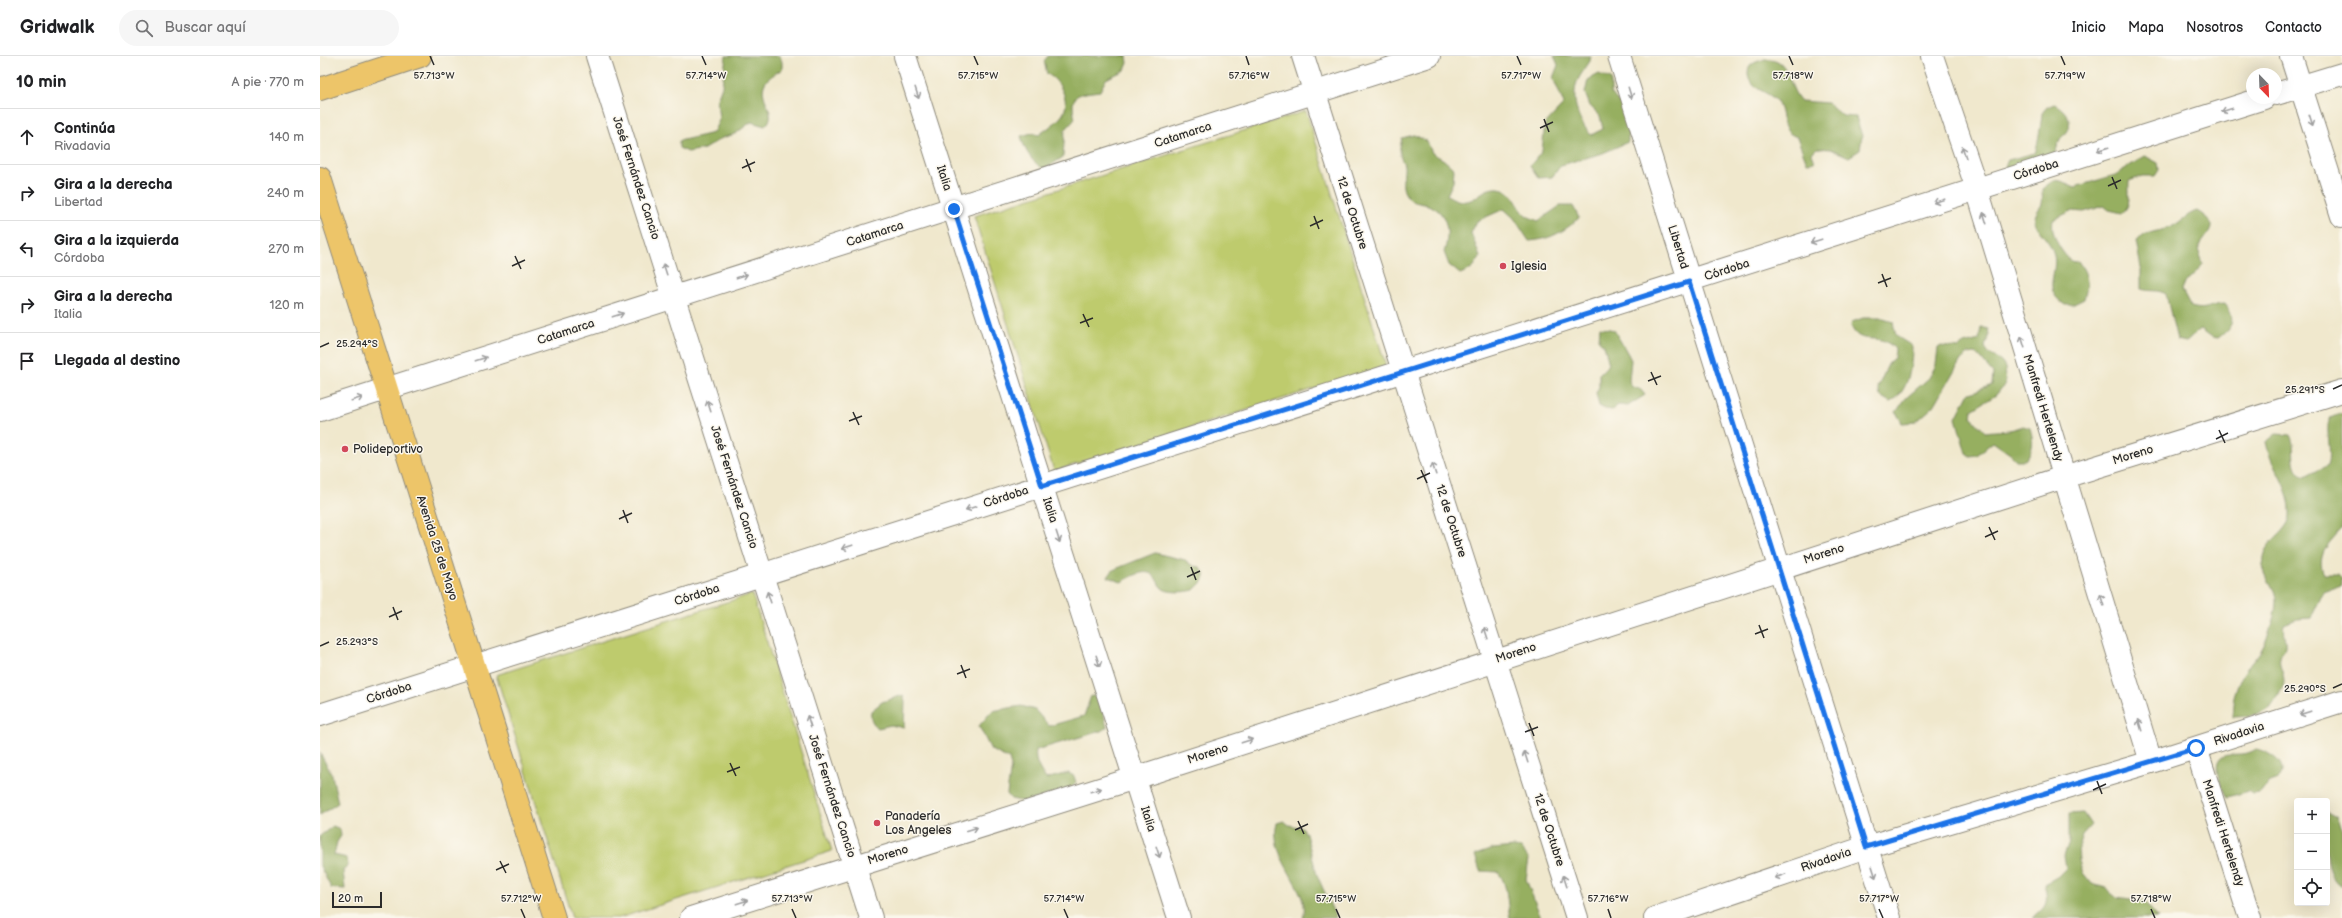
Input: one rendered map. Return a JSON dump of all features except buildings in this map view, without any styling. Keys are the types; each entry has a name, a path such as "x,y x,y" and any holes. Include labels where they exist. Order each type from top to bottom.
{"main road":[{"path":"320,89 420,56"},
{"name":"Avenida 25 de Mayo","path":"320,178 554,918"}],"street":[{"name":"José Fernández Cancio","path":"597,56 871,918"},
{"name":"Italia","path":"905,56 1180,918"},
{"name":"12 de Octubre","path":"1303,56 1577,918"},
{"name":"Catamarca","path":"320,410 387,390 1429,56"},
{"name":"Libertad","path":"1618,56 1889,918"},
{"name":"Manfredi Hertelendy","path":"1932,56 1976,189 2151,762"},
{"path":"2291,56 2342,216"},
{"path":"2282,92 2342,74"},
{"name":"Córdoba","path":"320,715 1403,371 1689,282 2246,104"},
{"name":"Moreno","path":"691,918 855,865 1135,778 1778,568 2342,391"},
{"name":"Rivadavia","path":"1656,918 1866,847 2151,762 2342,701"},
{"name":"Manfredi Hertelendy","path":"2196,748 2250,918"}],"green space":[{"path":"726,56 780,56 782,69 768,79 763,89 770,116 769,121 765,126 751,122 735,134 722,138 704,149 688,152 679,148 679,141 713,133 719,120 717,99 722,86"},
{"path":"1048,56 1127,56 1128,63 1125,70 1106,79 1100,91 1080,94 1077,96 1073,104 1075,119 1065,130 1063,157 1045,169 1036,164 1029,156 1021,136 1032,133 1039,135 1058,120 1065,109 1065,97 1059,85 1047,74 1044,61"},
{"path":"1554,56 1591,56 1590,61 1577,82 1575,99 1580,118 1591,135 1603,129 1600,116 1590,106 1585,93 1588,80 1599,74 1611,79 1611,93 1628,114 1628,142 1603,153 1561,165 1552,177 1538,178 1530,166 1542,151 1545,124 1564,104 1553,78 1558,65"},
{"path":"1765,59 1774,60 1784,67 1796,95 1801,101 1828,103 1843,116 1856,117 1862,136 1860,150 1849,157 1831,149 1817,148 1812,153 1815,162 1807,163 1797,137 1787,131 1785,127 1777,102 1770,95 1755,87 1749,79 1748,70 1751,65"},
{"path":"2054,104 2067,115 2069,119 2069,128 2060,139 2053,157 2010,172 2005,167 2008,160 2035,153 2042,113 2047,107"},
{"path":"1306,111 1386,366 1054,471 974,216"},
{"path":"1414,135 1427,141 1432,153 1444,160 1454,169 1453,182 1447,195 1457,200 1464,201 1475,198 1491,188 1499,188 1509,192 1527,216 1538,221 1560,206 1573,206 1579,218 1562,231 1550,237 1529,241 1514,218 1504,209 1477,221 1471,233 1480,257 1472,269 1460,274 1449,265 1444,252 1447,232 1444,218 1435,208 1412,201 1407,197 1404,190 1404,165 1400,155 1400,146 1402,138"},
{"path":"2145,156 2158,163 2159,170 2155,176 2142,176 2129,181 2129,199 2127,207 2122,213 2109,210 2104,206 2084,212 2071,211 2053,220 2053,231 2058,244 2069,259 2073,262 2078,261 2084,270 2087,279 2087,288 2084,299 2072,305 2065,305 2058,299 2052,288 2055,263 2054,255 2050,245 2038,229 2035,221 2036,214 2042,204 2042,189 2054,180 2061,181 2075,187 2115,175"},
{"path":"2197,211 2210,221 2211,226 2198,250 2203,263 2186,282 2182,290 2191,307 2201,309 2225,304 2229,309 2232,319 2230,327 2218,338 2212,337 2201,329 2186,342 2177,340 2166,294 2141,289 2141,268 2136,241 2143,235 2173,226"},
{"path":"1863,318 1880,318 1893,322 1896,336 1912,346 1908,378 1901,392 1890,402 1880,396 1878,387 1889,362 1894,358 1895,349 1883,341 1863,338 1857,335 1851,326 1852,322"},
{"path":"1600,327 1614,330 1631,360 1629,381 1632,387 1640,389 1645,395 1628,406 1618,405 1612,410 1599,406 1596,393 1599,387 1599,374 1609,364 1604,345 1599,341"},
{"path":"1981,327 1988,329 1989,334 1985,347 1988,352 2000,360 2005,367 2005,384 1996,395 1972,410 1971,417 1985,432 2009,430 2023,426 2030,428 2032,449 2025,460 2016,460 1993,442 1977,455 1970,456 1966,453 1956,418 1968,394 1992,385 1993,373 1976,353 1968,354 1961,360 1934,406 1916,422 1902,423 1896,412 1906,398 1929,378 1936,365 1938,348 1941,346 1958,348 1964,344 1979,340"},
{"path":"2342,413 2342,529 2325,549 2321,561 2324,574 2338,574 2342,578 2342,586 2323,593 2311,618 2297,619 2284,624 2283,630 2285,646 2280,656 2280,666 2284,682 2278,697 2273,704 2262,712 2248,716 2233,717 2233,704 2238,684 2244,672 2259,654 2267,638 2276,606 2275,593 2265,573 2263,557 2269,545 2288,522 2290,516 2288,496 2272,461 2266,442 2276,434 2290,435 2296,469 2305,477 2328,465 2330,453 2328,423 2330,418"},
{"path":"1155,553 1185,560 1193,566 1200,567 1204,573 1204,580 1194,590 1177,592 1167,591 1160,586 1154,576 1146,573 1138,574 1121,582 1108,577 1113,570"},
{"path":"752,594 832,851 619,918 572,918 496,675"},
{"path":"903,695 905,701 904,728 891,725 878,728 872,721 871,711 882,702"},
{"path":"1091,696 1099,697 1107,727 1101,731 1036,750 1037,762 1046,779 1068,773 1074,776 1076,783 1071,788 1025,802 1011,799 1007,794 1011,766 1009,759 991,750 979,726 992,711 1021,706 1035,710 1049,726 1084,716"},
{"path":"2256,749 2270,754 2278,761 2282,770 2280,777 2268,783 2260,793 2253,794 2249,791 2228,797 2219,780 2217,767 2219,761 2222,757 2246,753"},
{"path":"320,753 332,775 338,803 320,815"},
{"path":"2083,813 2091,825 2082,835 2078,847 2079,861 2083,873 2092,884 2106,888 2117,897 2144,901 2158,918 2032,918 2041,911 2046,904 2044,884 2057,877 2066,868 2064,855 2069,842 2069,814"},
{"path":"2330,814 2336,817 2342,830 2342,887 2331,873"},
{"path":"1284,821 1289,825 1303,828 1317,875 1336,918 1303,918 1304,908 1302,897 1283,862 1278,849 1276,836 1277,823"},
{"path":"333,826 340,829 341,836 337,842 334,855 347,858 348,865 343,870 345,889 331,888 320,866 320,836"},
{"path":"1514,847 1521,848 1529,859 1526,879 1541,918 1510,918 1506,888 1502,877 1498,872 1480,871 1475,855 1493,849"}],"place":[{"name":"Iglesia","path":"1503,266"},
{"name":"Polideportivo","path":"345,449"},
{"name":"Panadería Los Angeles","path":"877,823"}],"route":[{"path":"954,209 1042,486 1689,282 1866,847 2196,748"}]}
